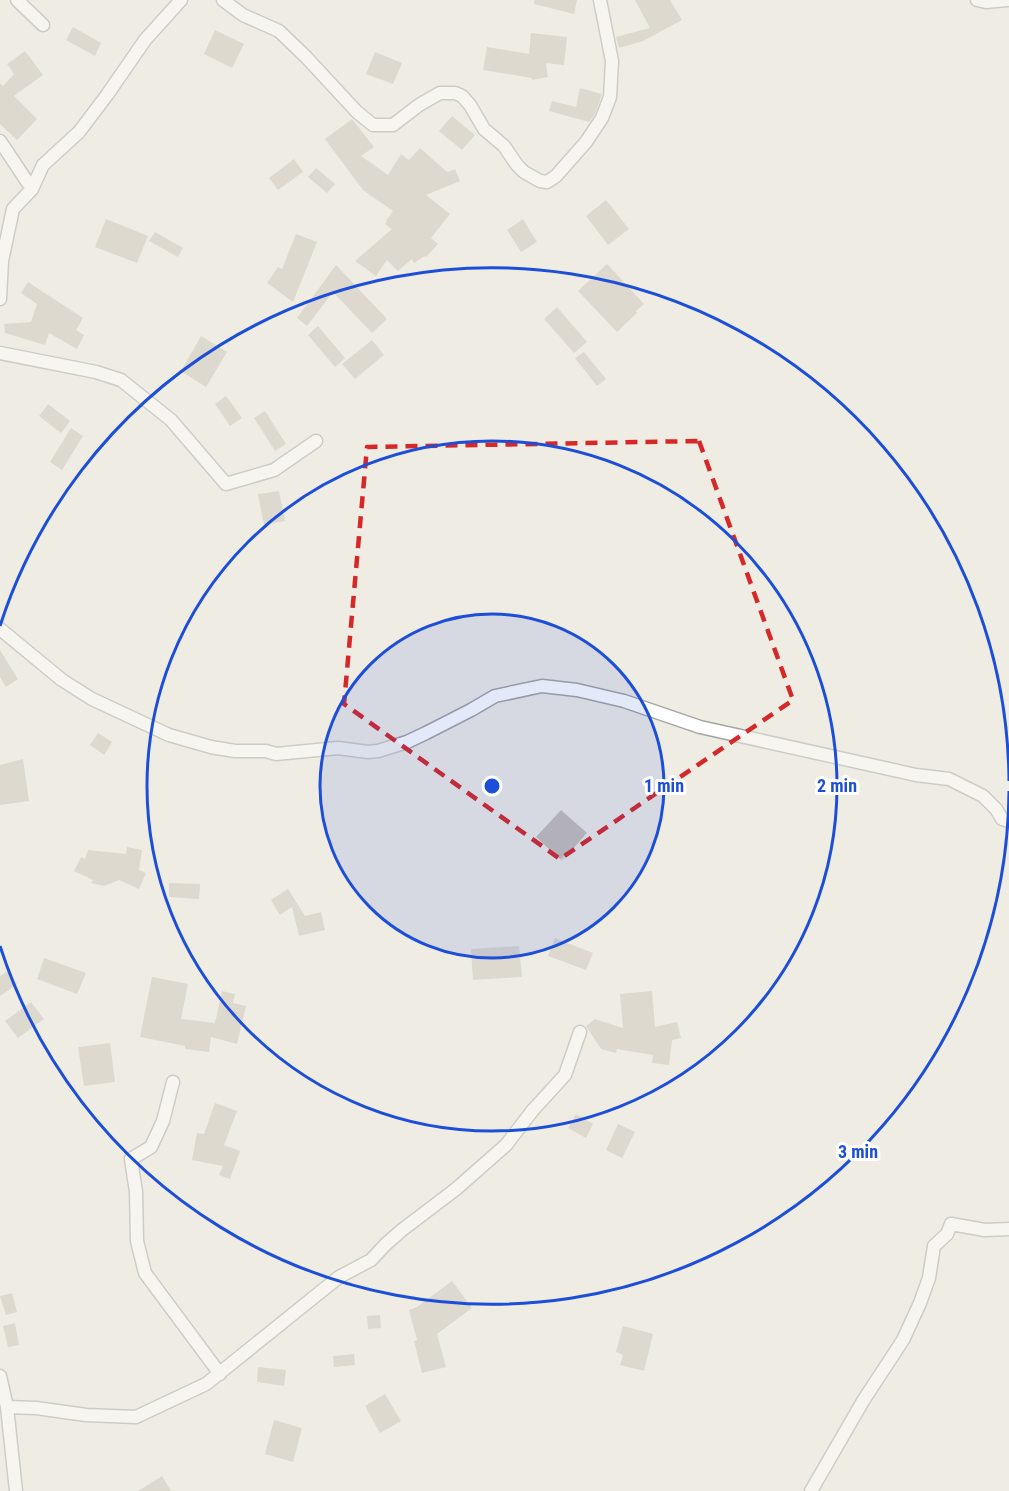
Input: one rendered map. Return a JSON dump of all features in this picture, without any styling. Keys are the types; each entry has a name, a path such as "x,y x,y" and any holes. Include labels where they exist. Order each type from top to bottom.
{"street":[{"path":"17,0 43,25"},
{"path":"0,299 2,261 13,209 32,189 43,165 79,132 145,40 181,0"},
{"path":"223,0 243,15 279,31 357,112 374,125 393,125 419,105 440,93 455,93 462,96 484,129 504,146 524,172 540,182 547,182 556,176 586,142 602,118 610,97 612,61 600,0"},
{"path":"977,0 986,2 1007,0"},
{"path":"0,141 32,189"},
{"path":"0,353 96,372 121,380 171,420 226,484 274,470 316,441"},
{"path":"0,629 62,680 92,699 169,735 223,749 266,751 276,754 338,748 378,751 407,742 495,696 542,686 577,690 624,701 710,729 905,772 949,779 983,796 996,808 1002,819 1009,821"},
{"path":"7,1407 36,1408 86,1415 136,1417 206,1384 339,1277 371,1260 402,1230 456,1189 506,1145 533,1110 565,1075 580,1032"},
{"path":"173,1082 163,1121 151,1147 131,1159 136,1192 136,1241 145,1273 220,1374"},
{"path":"811,1491 863,1401 903,1340 929,1278 934,1246 947,1234 951,1224 985,1230 1009,1229"},
{"path":"0,1376 7,1407 16,1491"}],"highlighted area":[{"path":"699,441 793,700 560,859 344,704 367,447"}],"building":[{"path":"534,0 577,0 574,14 534,4"},
{"path":"635,0 670,0 682,20 643,41 619,48 616,37 650,28"},
{"path":"73,27 101,43 95,56 66,40"},
{"path":"215,30 244,44 232,68 204,54"},
{"path":"531,33 567,37 564,65 546,63 548,77 532,80 532,78 483,70 487,47 529,54"},
{"path":"25,51 43,75 14,96 37,119 17,140 0,124 0,83 3,86 14,74 7,64"},
{"path":"375,52 402,63 393,84 366,74"},
{"path":"580,88 602,94 595,114 589,122 549,111 552,101 576,107"},
{"path":"452,116 475,135 462,150 439,131"},
{"path":"352,119 374,147 361,156 388,175 401,154 409,160 420,148 447,172 455,169 460,181 426,195 450,214 431,238 438,244 426,257 414,263 412,259 398,271 387,260 376,276 355,261 392,229 385,224 393,211 363,190 325,139"},
{"path":"294,159 303,172 278,190 269,178"},
{"path":"316,168 335,184 327,193 308,177"},
{"path":"606,200 629,229 608,245 586,216"},
{"path":"106,219 148,236 137,263 95,247"},
{"path":"523,219 537,242 521,252 507,230"},
{"path":"155,232 183,248 178,257 149,241"},
{"path":"296,234 317,242 293,302 267,283 278,267 282,269"},
{"path":"607,264 644,304 617,332 578,291"},
{"path":"336,265 387,319 372,333 333,292 307,326 297,318"},
{"path":"28,282 83,318 76,330 84,335 77,349 49,333 45,345 5,333 4,324 31,322 37,304 21,293"},
{"path":"557,307 587,342 574,353 544,319"},
{"path":"318,326 345,358 335,367 308,335"},
{"path":"201,336 227,352 206,387 181,371"},
{"path":"372,340 384,355 355,379 342,364"},
{"path":"584,352 606,379 597,386 575,358"},
{"path":"226,396 242,418 230,426 215,404"},
{"path":"48,404 70,421 61,433 39,416"},
{"path":"265,411 286,444 275,451 254,418"},
{"path":"71,428 83,436 62,470 50,462"},
{"path":"279,491 285,521 264,525 258,494"},
{"path":"0,650 18,679 6,687 0,677"},
{"path":"98,733 112,742 104,755 90,745"},
{"path":"23,759 29,801 0,805 0,765"},
{"path":"561,810 587,833 562,861 536,837"},
{"path":"127,847 142,850 139,870 146,873 139,889 119,880 104,886 91,883 93,880 74,871 81,857 85,859 88,850 126,854"},
{"path":"169,883 200,884 199,899 169,897"},
{"path":"288,889 305,916 321,912 325,930 299,936 292,907 280,915 271,900"},
{"path":"555,938 593,953 586,970 548,956"},
{"path":"519,946 522,977 473,980 471,949"},
{"path":"44,958 86,973 77,994 37,979"},
{"path":"8,971 17,984 0,996 0,976"},
{"path":"152,977 188,984 181,1019 215,1023 222,991 235,994 233,1003 246,1006 237,1044 211,1037 209,1052 185,1049 185,1046 140,1037"},
{"path":"652,991 655,1027 677,1022 681,1038 672,1040 669,1065 652,1063 653,1055 617,1049 616,1053 601,1049 586,1026 595,1019 623,1028 620,994"},
{"path":"31,1002 44,1019 18,1038 5,1021"},
{"path":"110,1043 115,1082 84,1086 78,1047"},
{"path":"215,1103 237,1111 224,1145 240,1151 230,1179 219,1175 223,1166 192,1160 197,1133 204,1134"},
{"path":"576,1114 593,1124 586,1138 568,1128"},
{"path":"618,1124 635,1132 622,1158 606,1150"},
{"path":"452,1281 472,1308 437,1334 446,1367 422,1373 409,1310 417,1307"},
{"path":"12,1293 17,1312 6,1315 0,1296"},
{"path":"380,1315 381,1328 368,1329 367,1316"},
{"path":"15,1323 19,1345 8,1347 3,1326"},
{"path":"623,1326 653,1334 644,1371 620,1365 623,1355 616,1352"},
{"path":"354,1354 355,1365 334,1367 333,1356"},
{"path":"258,1367 286,1370 284,1386 257,1382"},
{"path":"385,1394 401,1421 380,1433 365,1406"},
{"path":"274,1420 302,1428 293,1462 265,1454"},
{"path":"162,1476 171,1491 138,1491"}]}
